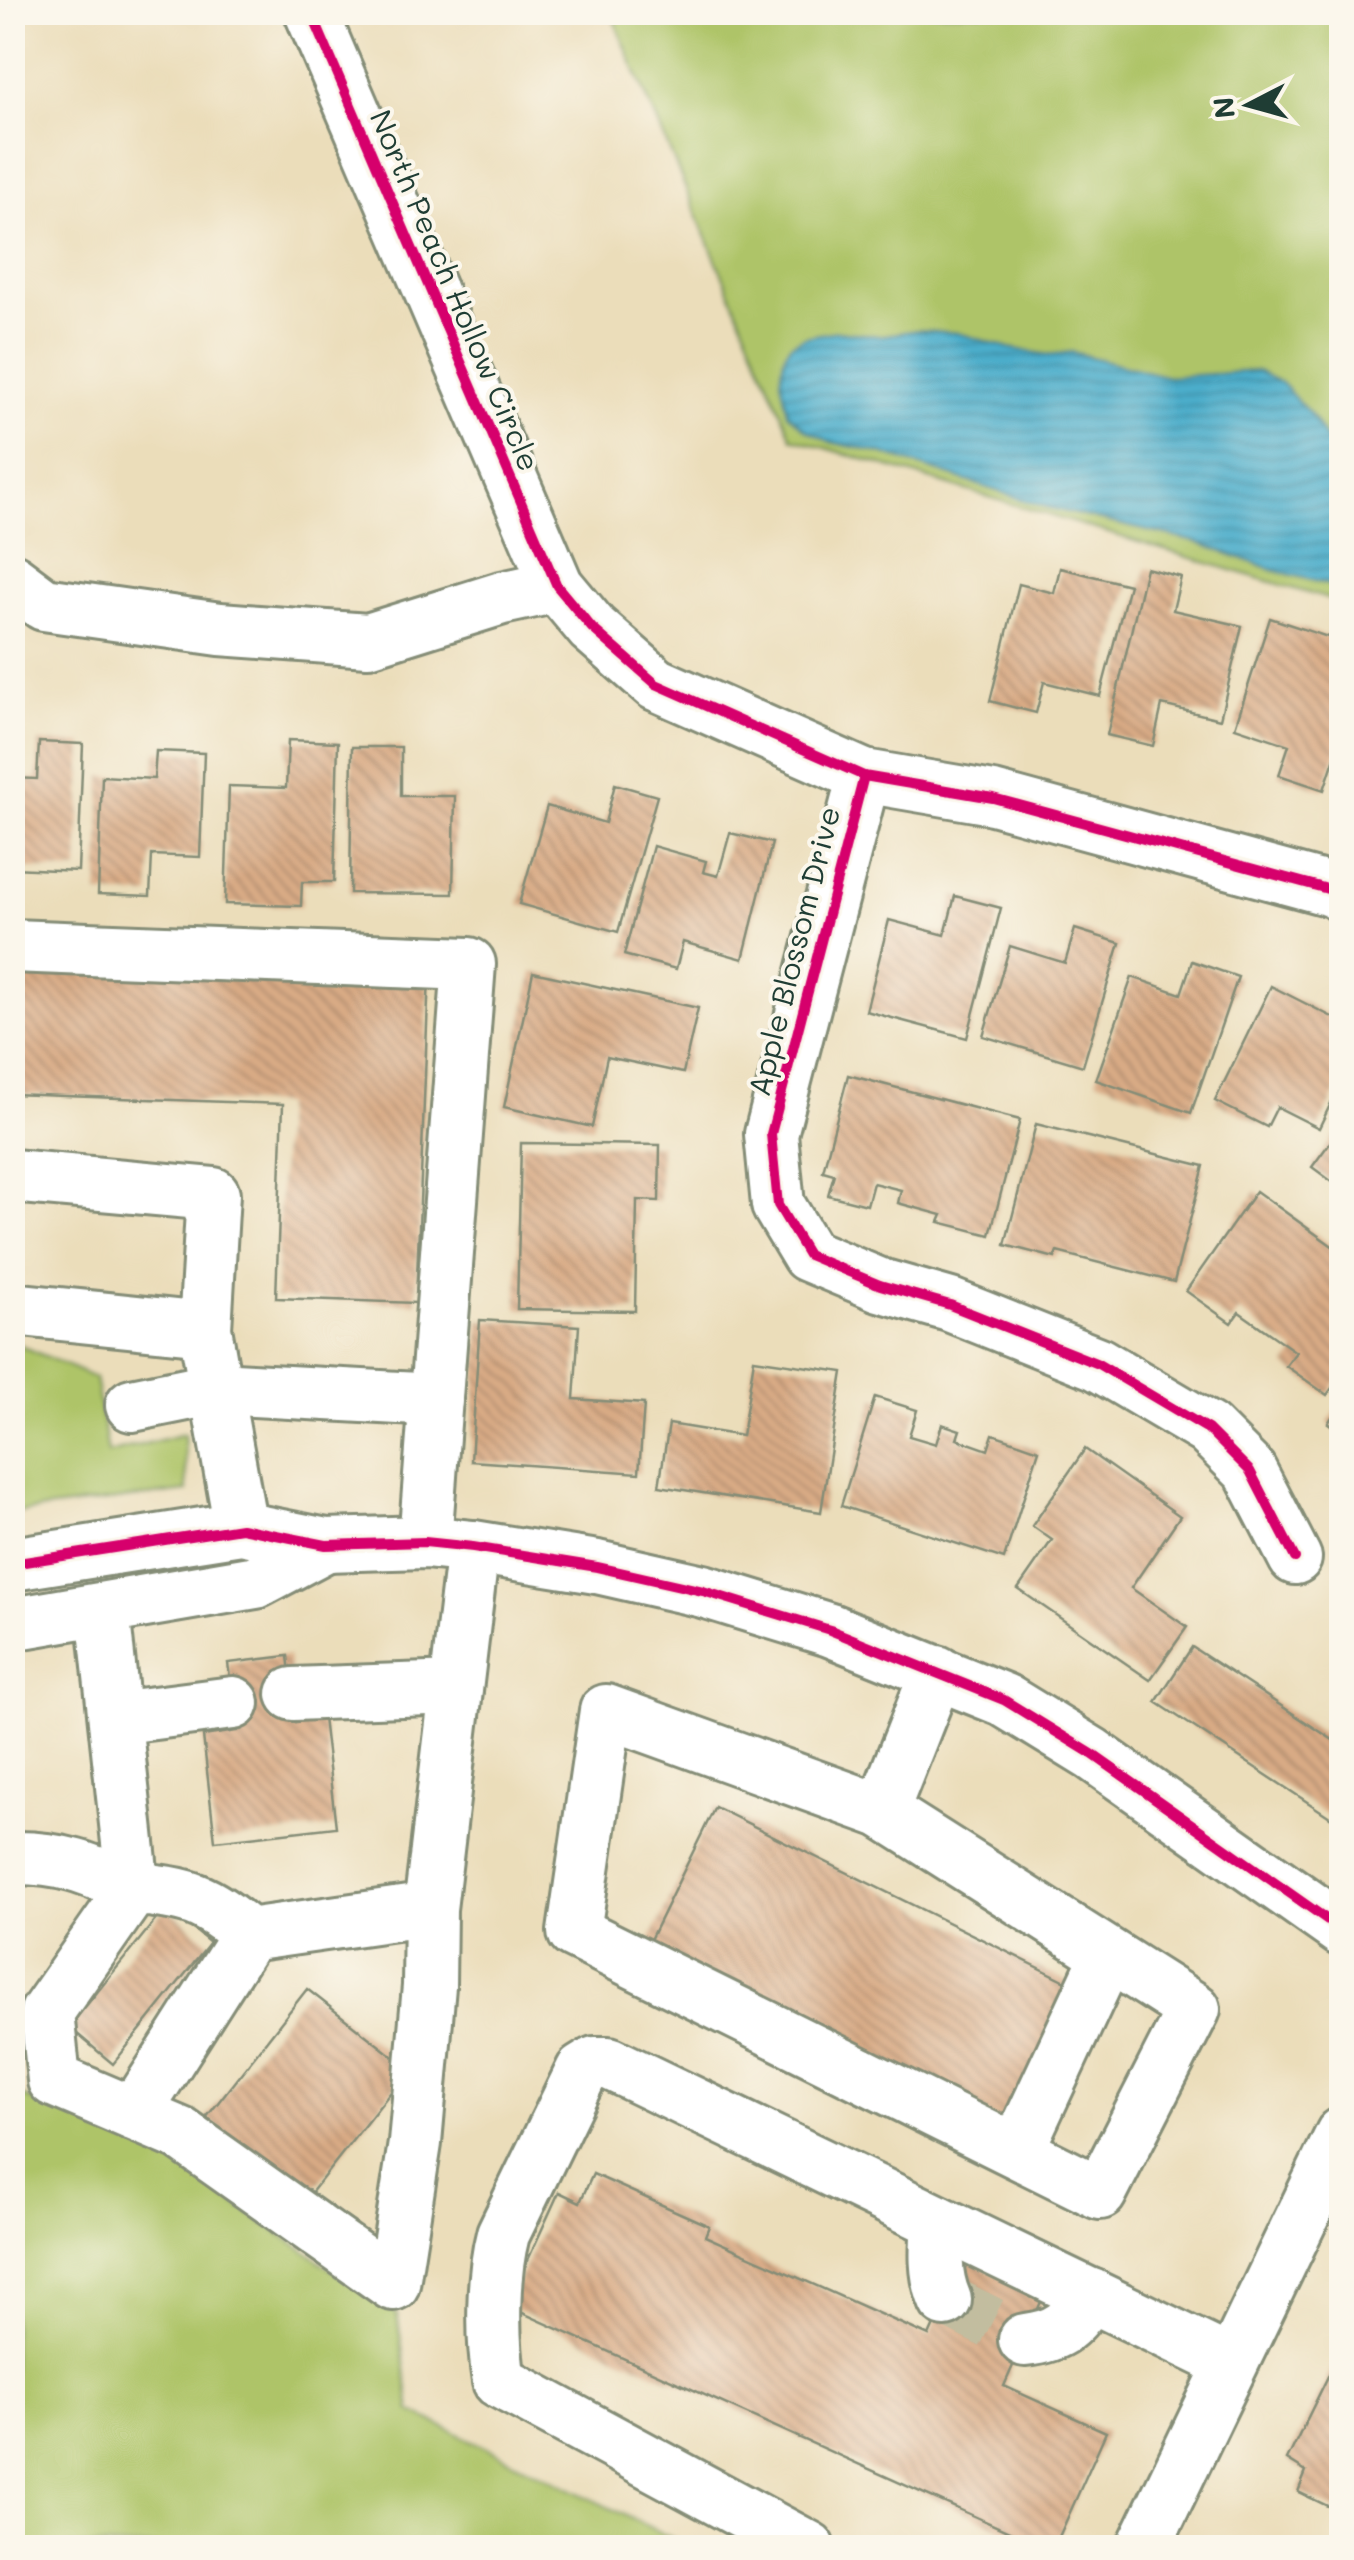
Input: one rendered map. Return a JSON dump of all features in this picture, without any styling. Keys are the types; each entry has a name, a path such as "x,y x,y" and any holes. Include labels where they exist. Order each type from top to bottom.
{"street":[{"name":"North Peach Hollow Circle","path":"311,12 557,586 592,628 656,684 864,776 994,798 1342,896"},
{"path":"28,592 220,629 368,640 502,598 557,586"},
{"name":"Apple Blossom Drive","path":"864,776 771,1134 778,1205 808,1255 880,1285 950,1305 1098,1364 1208,1429 1250,1471 1296,1558"},
{"path":"12,946 469,964 436,1400 456,1688 430,1909 429,1986 414,2143 393,2284 181,2134 54,2080 47,2012 132,1890 103,1610"},
{"path":"12,1176 212,1194 206,1329 241,1528"},
{"path":"12,1309 206,1329"},
{"path":"132,1405 216,1388 436,1400"},
{"path":"12,1564 241,1528 326,1545 449,1544 597,1568 703,1591 830,1630 1004,1700 1092,1754 1342,1930"},
{"path":"12,1624 256,1582 326,1545"},
{"path":"882,1811 938,1672"},
{"path":"293,1694 456,1688"},
{"path":"114,1718 233,1703"},
{"path":"606,1711 882,1811 1108,1955 1194,2010 1100,2193 574,1932 606,1711"},
{"path":"12,1858 46,1858 74,1865 132,1890 178,1892 222,1912 248,1934 430,1909"},
{"path":"134,2114 248,1934"},
{"path":"1017,2152 1108,1955"},
{"path":"810,2548 499,2381 495,2356 498,2252 503,2234 582,2070 595,2063 609,2063 1232,2363"},
{"path":"1143,2548 1342,2134"},
{"path":"938,2222 938,2282 944,2300"},
{"path":"1024,2340 1072,2324 1091,2296"}],"green space":[{"path":"611,13 1341,14 1341,603 792,438"},
{"path":"13,1342 95,1378 108,1453 184,1434 187,1491 13,1513"},
{"path":"12,2092 156,2149 397,2314 411,2411 690,2547 13,2547"}],"water":[{"path":"918,330 958,333 1048,355 1072,352 1168,377 1257,371 1281,383 1311,415 1341,463 1341,588 1274,570 1196,542 1049,508 881,453 831,442 805,429 788,413 781,380 784,356 790,345 804,337 837,331 879,336"}],"building":[{"path":"1060,568 1129,585 1100,696 1044,682 1036,713 990,701 1019,584 1054,593"},
{"path":"1146,568 1181,577 1173,610 1242,626 1220,719 1162,705 1153,746 1107,735"},
{"path":"1270,618 1337,640 1328,666 1342,670 1342,736 1324,790 1279,775 1289,745 1235,727"},
{"path":"288,740 338,742 334,882 302,882 301,906 225,904 229,786 286,788"},
{"path":"39,742 83,744 78,871 12,868 12,778 37,779"},
{"path":"352,747 401,747 401,796 455,796 453,894 350,893"},
{"path":"156,751 204,753 200,857 152,855 150,896 98,894 102,776 154,779"},
{"path":"615,784 657,796 618,932 519,904 547,806 605,823"},
{"path":"730,833 772,843 743,959 683,942 676,969 624,955 653,846 706,861 703,872 718,876"},
{"path":"955,896 1001,908 967,1038 866,1011 889,920 945,935"},
{"path":"1075,929 1120,943 1083,1066 983,1036 1010,946 1065,963"},
{"path":"12,958 429,975 416,1303 276,1298 283,1104 12,1094"},
{"path":"1192,961 1238,977 1191,1113 1096,1080 1132,977 1181,994"},
{"path":"533,972 698,1008 683,1073 607,1057 592,1127 504,1107"},
{"path":"1271,986 1342,1022 1342,1080 1319,1128 1277,1107 1267,1127 1215,1101"},
{"path":"848,1075 1020,1120 990,1235 939,1222 942,1215 898,1203 901,1190 873,1183 867,1205 828,1195 834,1174 823,1171"},
{"path":"1036,1124 1204,1166 1174,1282 1057,1252 1055,1258 1005,1245"},
{"path":"1342,1126 1342,1189 1312,1167"},
{"path":"521,1143 660,1145 659,1201 637,1200 635,1311 517,1309"},
{"path":"1256,1191 1342,1253 1342,1374 1327,1395 1286,1366 1296,1352 1239,1312 1231,1323 1186,1291"},
{"path":"480,1320 579,1326 574,1399 644,1404 639,1473 471,1461"},
{"path":"754,1359 843,1372 821,1512 659,1486 669,1424 742,1436"},
{"path":"875,1397 917,1410 909,1436 936,1444 942,1424 960,1430 957,1439 988,1450 993,1434 1039,1450 1004,1559 841,1506"},
{"path":"1342,1402 1342,1433 1328,1423"},
{"path":"1085,1449 1180,1516 1131,1588 1187,1627 1150,1680 1018,1589 1052,1540 1032,1526"},
{"path":"1192,1647 1342,1746 1342,1825 1156,1702"},
{"path":"288,1656 296,1722 323,1718 336,1827 215,1841 203,1736 237,1731 228,1663"},
{"path":"715,1807 1076,1986 1008,2125 647,1946"},
{"path":"166,1907 210,1943 113,2064 69,2027"},
{"path":"307,1989 409,2069 307,2198 206,2118"},
{"path":"593,2174 709,2226 705,2236 929,2336 963,2259 1044,2295 1004,2386 1106,2432 1054,2548 1045,2548 507,2306 559,2192 580,2202"},
{"path":"1338,2356 1342,2357 1342,2513 1298,2492 1306,2472 1287,2460"}],"tunnel":[{"path":"945,2300 1025,2340"}],"cycle path":[{"path":"311,12 557,586 592,628 656,684 864,776 993,798 1342,896"},
{"path":"864,776 771,1134 778,1205 808,1255 880,1285 950,1305 1098,1364 1208,1429 1250,1471 1295,1558"},
{"path":"12,1564 241,1528 326,1545 425,1542 473,1547 597,1567 703,1591 830,1630 1004,1700 1092,1754 1342,1930"}]}
